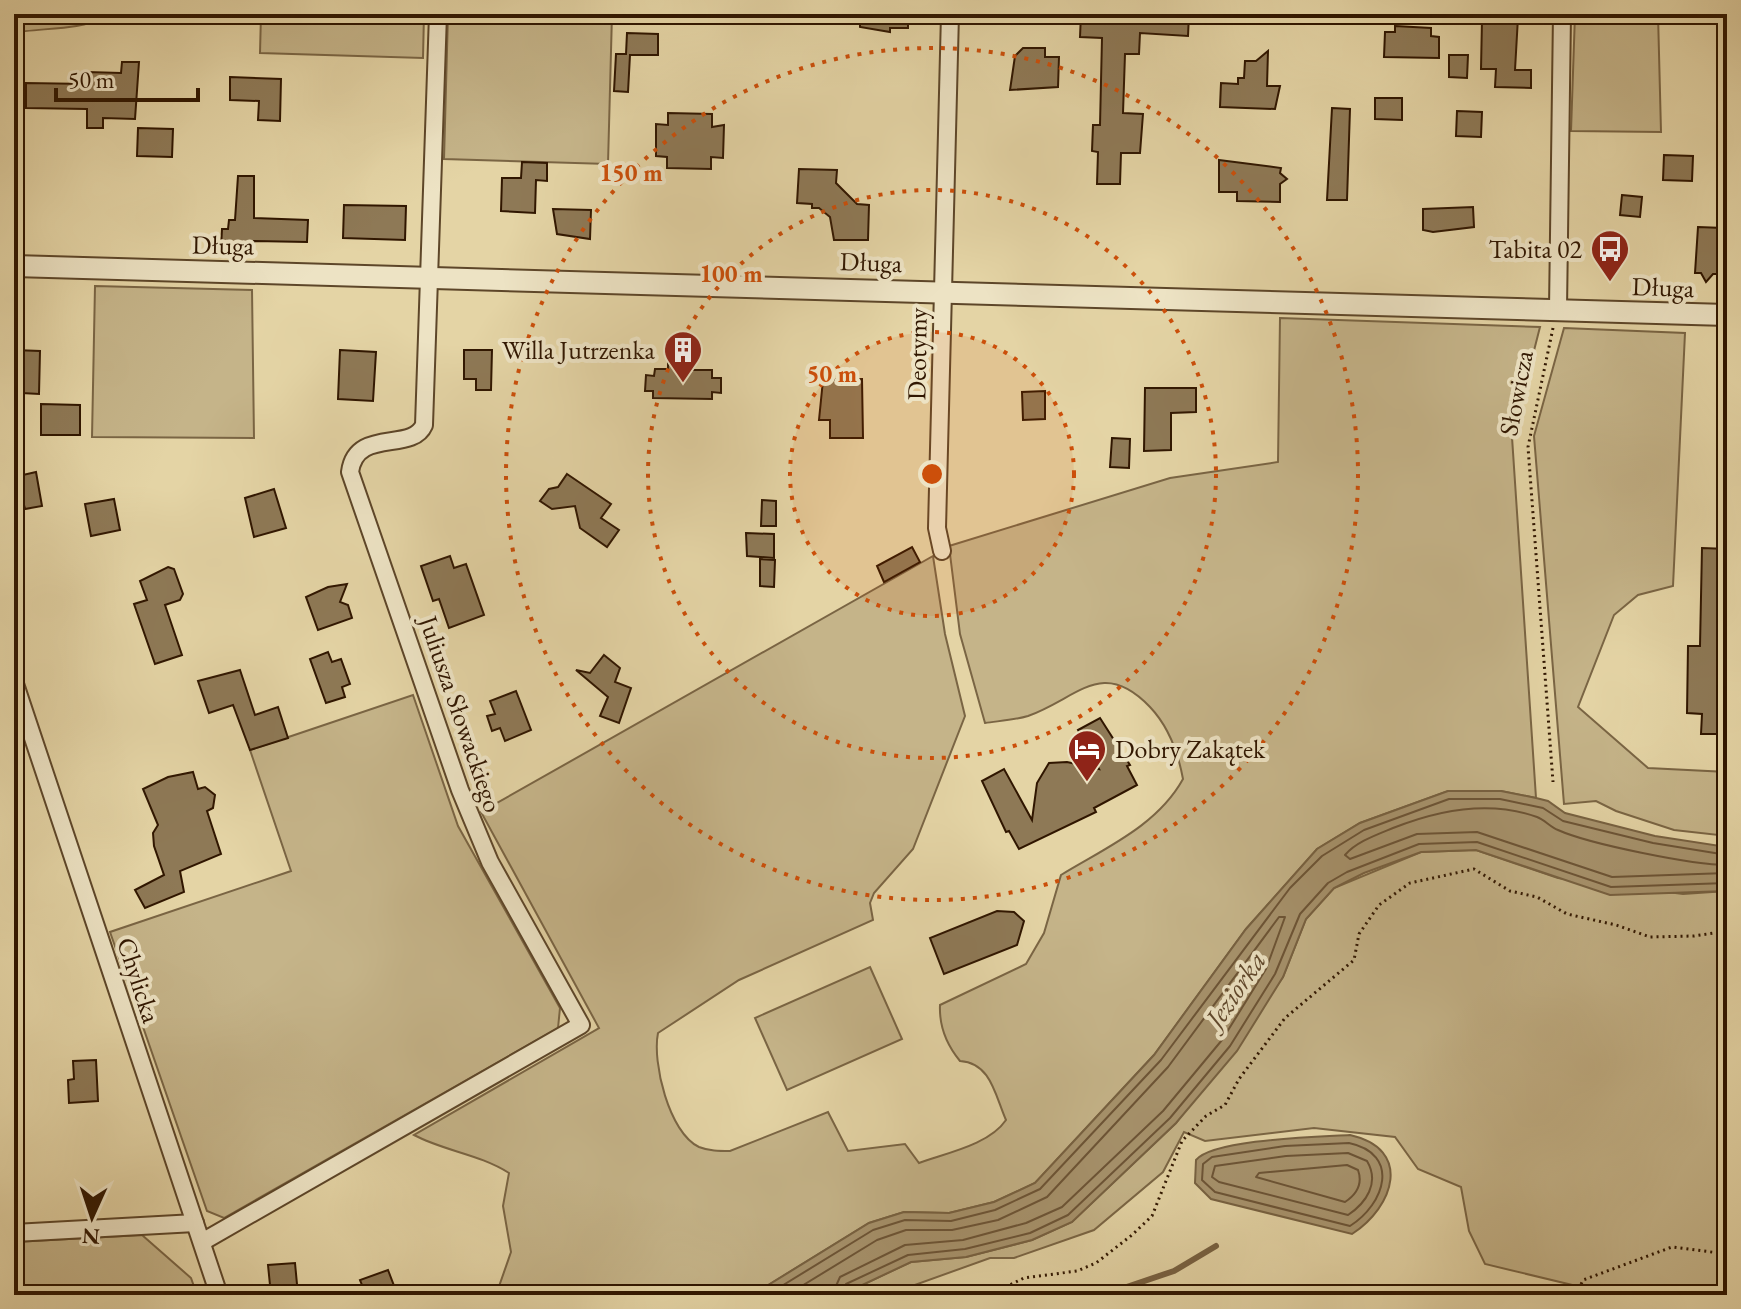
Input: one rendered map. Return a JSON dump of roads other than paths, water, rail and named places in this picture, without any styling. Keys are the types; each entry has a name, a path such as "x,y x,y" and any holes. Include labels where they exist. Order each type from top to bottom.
{"street":[{"name":"Juliusza Słowackiego","path":"202,1242 581,1025 490,862 472,819 350,472 351,459 359,451 372,444 415,435 424,425 438,14"},
{"name":"Deotymy","path":"942,551 937,528 950,14"},
{"path":"1558,309 1562,14"},
{"name":"Długa","path":"14,266 943,290 1727,315"},
{"name":"Chylicka","path":"14,681 20,716 219,1295"},
{"path":"14,1233 195,1223"}],"water":[{"name":"Jeziorka","path":"1448,791 1501,791 1536,798 1548,801 1565,813 1655,836 1727,847 1727,891 1610,895 1476,850 1421,852 1364,873 1334,888 1306,919 1283,977 1237,1051 1176,1123 1072,1222 1032,1240 966,1257 911,1262 841,1295 752,1295 869,1223 904,1212 949,1213 994,1202 1035,1183 1154,1055 1246,929 1317,849 1360,823"},
{"path":"1350,1135 1370,1142 1383,1153 1389,1165 1390,1180 1378,1209 1367,1223 1352,1234 1211,1199 1195,1183 1196,1160 1206,1153 1268,1140"}],"waterway":[{"path":"1103,1295 1174,1271 1216,1246"}],"place":[{"name":"Tabita 02","path":"1610,283"},
{"name":"Willa Jutrzenka","path":"683,384"},
{"name":"Dobry Zakątek","path":"1087,783"}]}
